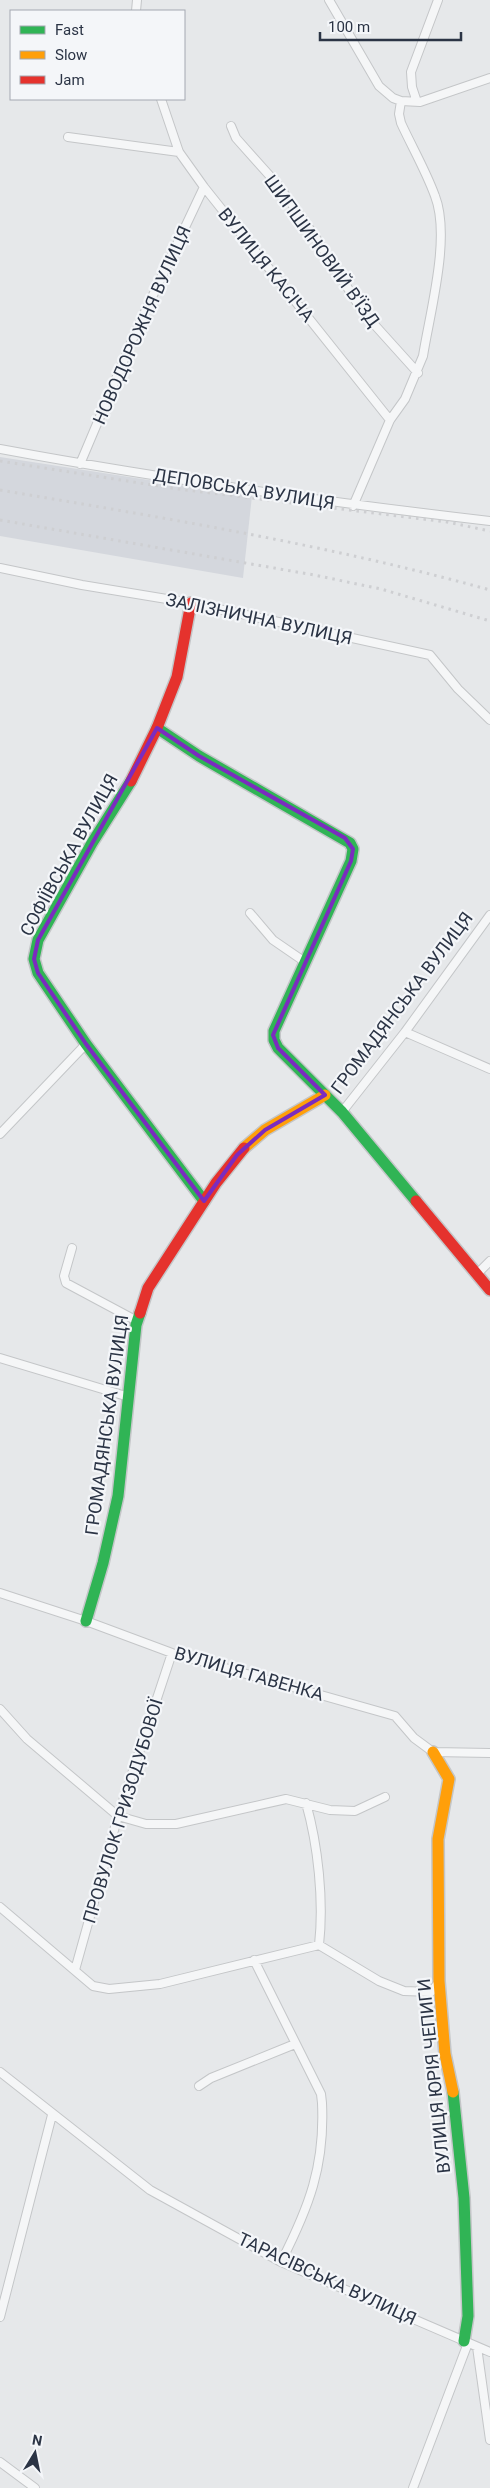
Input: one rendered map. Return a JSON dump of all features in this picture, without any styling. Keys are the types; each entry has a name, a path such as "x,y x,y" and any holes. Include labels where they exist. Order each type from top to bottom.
{"street":[{"path":"329,0 379,86 385,93 401,101 417,102 490,78"},
{"path":"417,102 412,87 412,72 438,0"},
{"name":"ВУЛИЦЯ КАСІЧА","path":"161,100 179,152 204,187 390,420"},
{"path":"353,506 390,420 405,399 418,373 423,356 440,249 441,223 436,196 399,119 401,101"},
{"name":"ШИПШИНОВИЙ В'ЇЗД","path":"231,126 236,138 278,186 314,235 363,312 418,373"},
{"path":"68,137 179,152"},
{"name":"НОВОДОРОЖНЯ ВУЛИЦЯ","path":"80,464 137,329 204,187"},
{"name":"ДЕПОВСЬКА ВУЛИЦЯ","path":"0,449 80,464 353,506 490,522"},
{"name":"ЗАЛІЗНИЧНА ВУЛИЦЯ","path":"0,568 82,585 191,603 430,655 458,689 490,720"},
{"name":"СОФІЇВСЬКА ВУЛИЦЯ","path":"191,603 177,677 157,728 128,786 92,843 38,940 35,952 38,973 86,1044 204,1201"},
{"path":"157,728 199,756 350,843 353,849 351,862 274,1030 274,1040 278,1048 342,1112 490,1290"},
{"path":"250,912 273,940 305,962"},
{"name":"ГРОМАДЯНСЬКА ВУЛИЦЯ","path":"342,1112 405,1032 490,915"},
{"path":"405,1032 490,1069"},
{"path":"0,1134 86,1044"},
{"name":"ГРОМАДЯНСЬКА ВУЛИЦЯ","path":"86,1621 103,1562 118,1496 137,1321 148,1288 226,1168 249,1143 265,1130 325,1096"},
{"path":"72,1248 64,1276 66,1283 137,1321"},
{"path":"476,1275 490,1261"},
{"path":"0,1358 129,1397"},
{"name":"ВУЛИЦЯ ГАВЕНКА","path":"0,1593 86,1621 172,1653 395,1716 414,1738 432,1752"},
{"name":"ПРОВУЛОК ГРИЗОДУБОВОЇ","path":"74,1970 118,1816 172,1653"},
{"path":"0,1709 27,1739 118,1816 146,1824 161,1826 286,1799 339,1812 355,1811 385,1797"},
{"path":"432,1752 490,1753"},
{"name":"ВУЛИЦЯ ЮРІЯ ЧЕПИГИ","path":"432,1752 449,1779 438,1839 439,1981 445,2054 458,2132 464,2198 468,2316 466,2342"},
{"path":"306,1803 314,1833 321,1917 319,1945"},
{"path":"0,1906 93,1986 109,1989 160,1984 319,1945 379,1981 404,1991 431,1992 439,1981"},
{"path":"254,1960 321,2094 322,2121 319,2166 304,2216 281,2262"},
{"path":"199,2086 211,2078 295,2044"},
{"name":"ТАРАСІВСЬКА ВУЛИЦЯ","path":"0,2072 150,2190 281,2262 490,2352"},
{"path":"0,2317 52,2114"},
{"path":"413,2488 466,2342"},
{"path":"478,2347 490,2440"},
{"path":"0,2462 35,2488"}],"highlighted area":[{"path":"157,728 199,756 345,838 353,849 351,861 273,1035 278,1048 325,1095 265,1130 237,1155 204,1201 86,1044 38,973 34,959 38,940"}],"shaded area":[{"path":"0,457 252,496 243,578 0,536"}],"railway":[{"path":"0,461 178,489 447,522 490,531"},
{"path":"0,490 185,522 308,546 369,559 490,590"},
{"path":"0,520 314,575 381,589 490,621"}],"traffic: fast":[{"path":"157,728 199,756 350,843 353,849 351,861 274,1031 274,1040 278,1048 342,1112 416,1201"},
{"path":"131,781 92,843 38,940 34,959 38,973 86,1044 204,1201"},
{"path":"86,1621 103,1563 118,1496 136,1325 140,1313"},
{"path":"453,2092 464,2198 468,2316 464,2341"}],"traffic: slow":[{"path":"244,1148 265,1130 325,1095"},
{"path":"433,1752 449,1779 438,1839 439,1981 445,2054 453,2092"}],"traffic: jam":[{"path":"131,781 157,728 177,677 191,603"},
{"path":"140,1313 148,1288 216,1183 244,1148"},
{"path":"416,1201 490,1290"}]}
